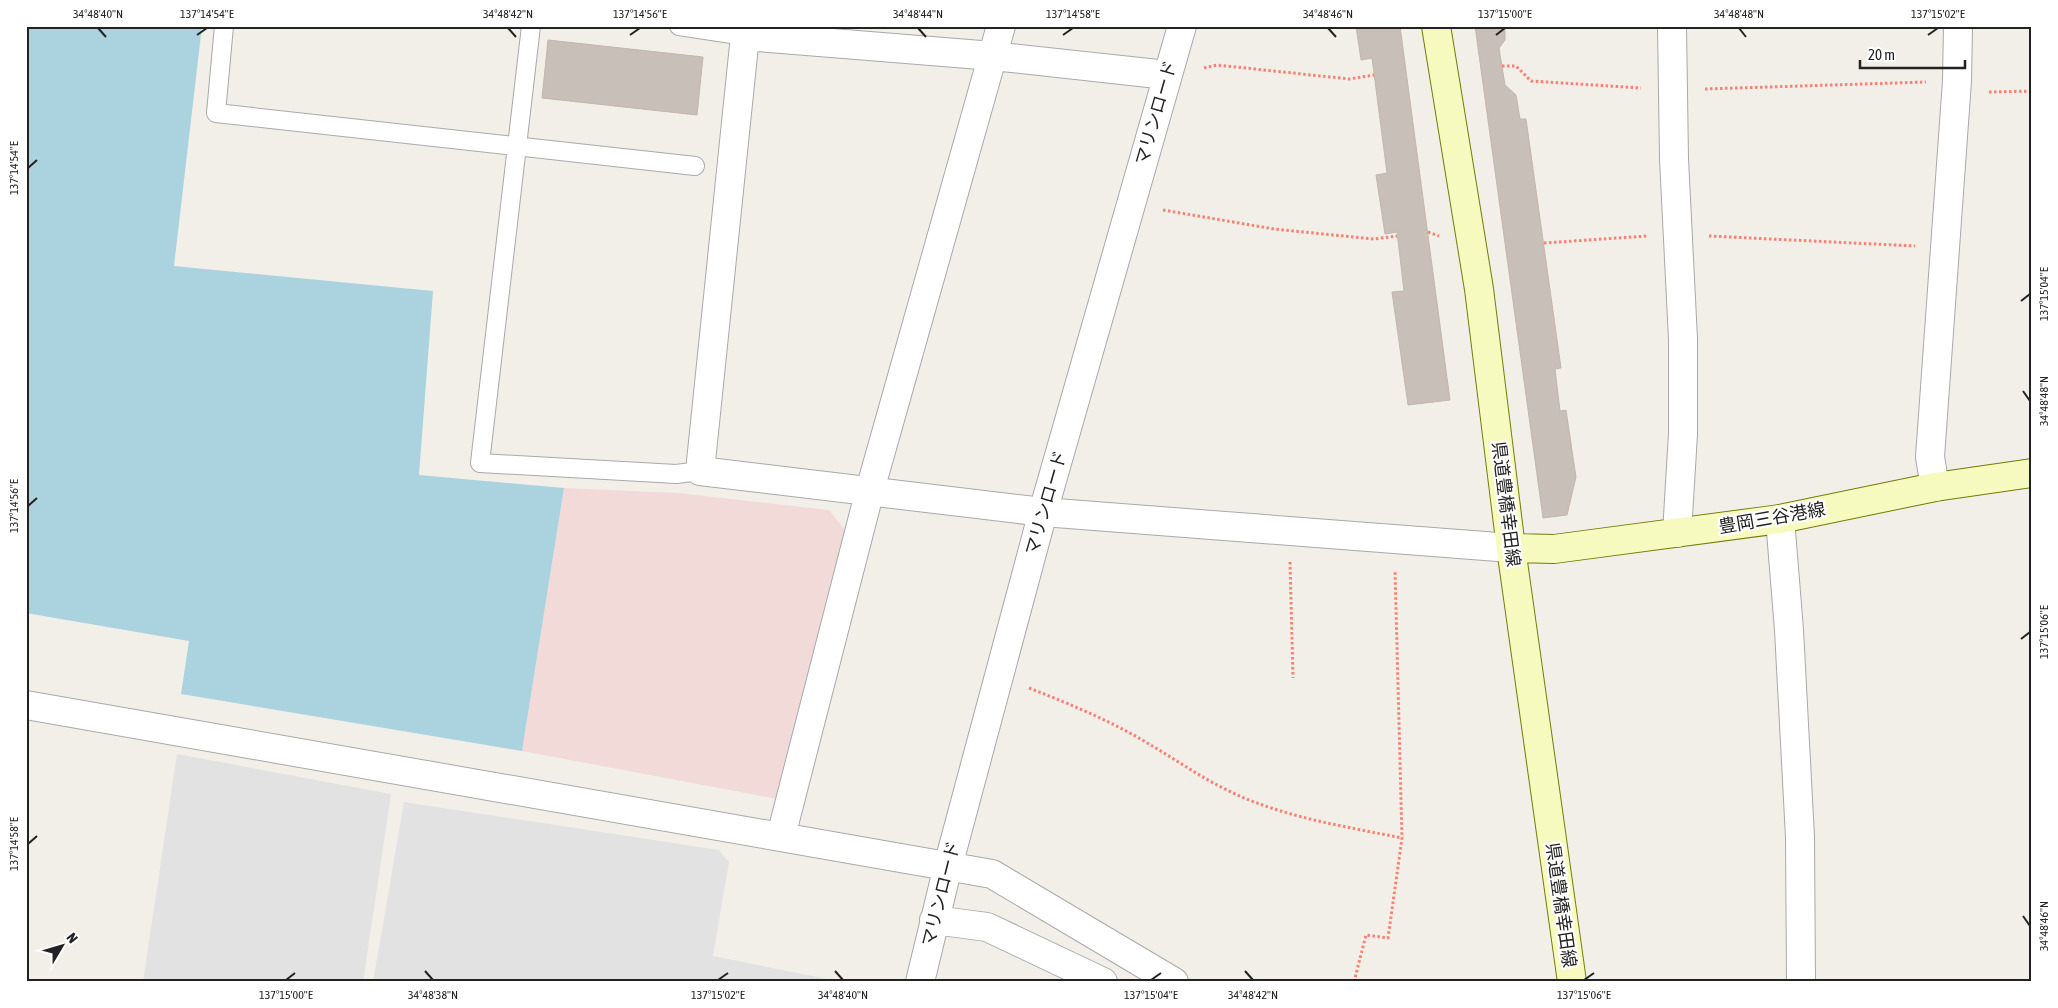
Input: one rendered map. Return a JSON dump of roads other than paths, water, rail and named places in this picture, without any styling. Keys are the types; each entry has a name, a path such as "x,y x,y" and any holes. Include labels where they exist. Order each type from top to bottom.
{"main road":[{"name":"県道豊橋幸田線","path":"1436,26 1479,289 1511,548 1572,982"},
{"name":"豊岡三谷港線","path":"1511,548 1554,549 1780,519 1934,487 2032,472"}],"street":[{"path":"781,836 870,490 1002,26"},
{"name":"マリンロード","path":"920,982 948,866 1043,512 1182,26"},
{"path":"1672,26 1683,338 1683,434 1677,534"},
{"path":"1934,487 1930,457 1956,87 1958,26"},
{"path":"1167,75 746,31 700,471 1043,512 1511,548"},
{"path":"1780,519 1789,630 1800,837 1801,982"},
{"path":"26,706 992,874 1174,982"},
{"path":"934,920 987,926 1103,982"}],"lane":[{"path":"224,26 216,113 695,166"},
{"path":"531,26 480,463 676,474 700,471"},
{"path":"679,26 746,31"}],"water":[{"path":"26,26 202,26 174,266 433,291 419,475 564,488 522,751 181,694 189,641 26,613"}]}
